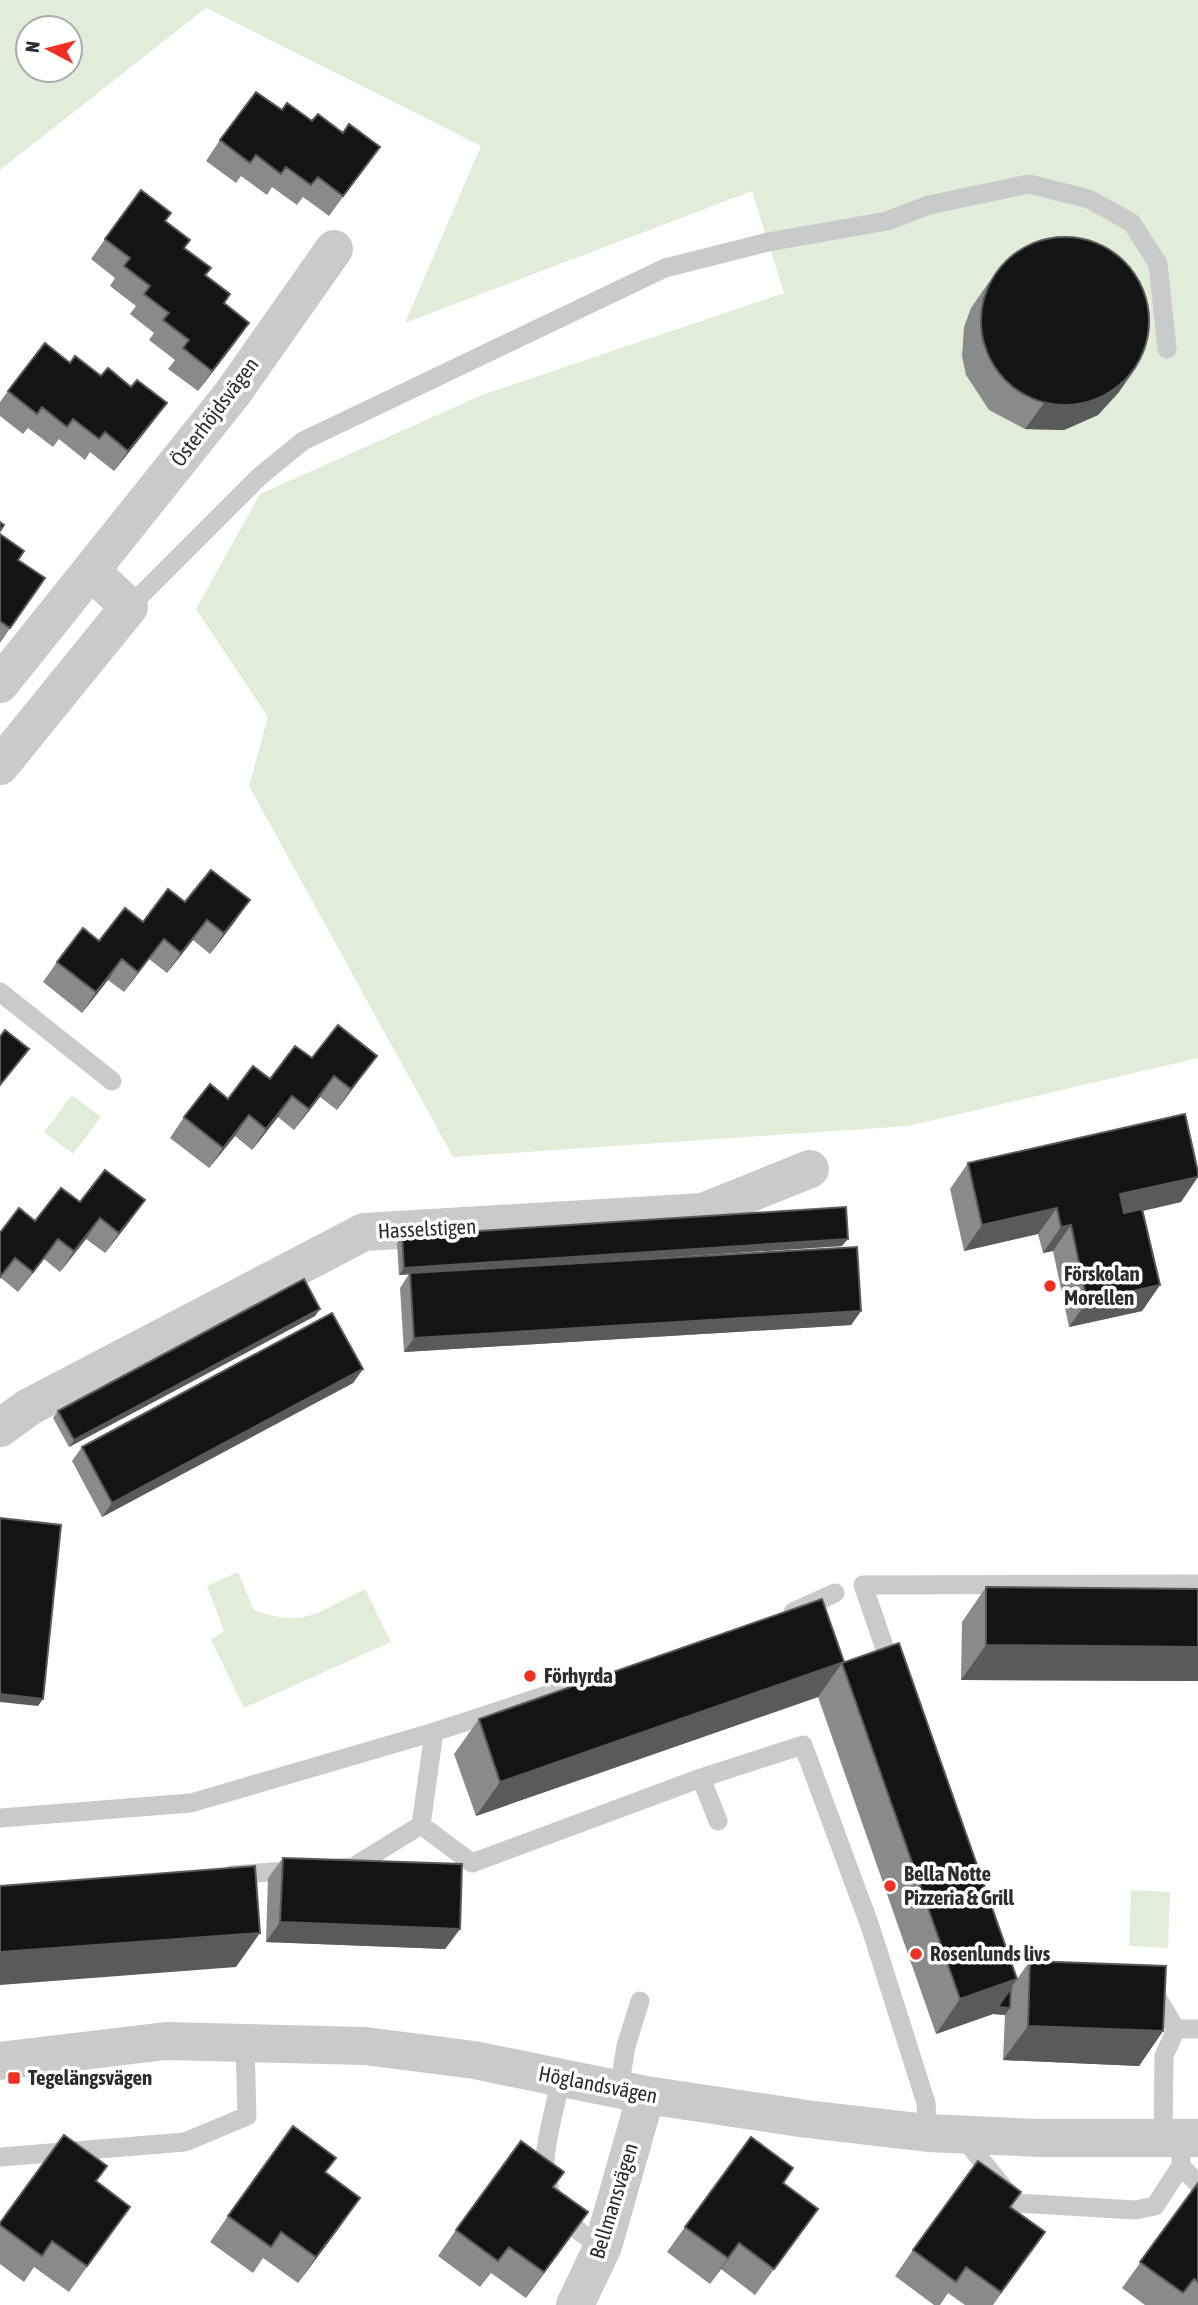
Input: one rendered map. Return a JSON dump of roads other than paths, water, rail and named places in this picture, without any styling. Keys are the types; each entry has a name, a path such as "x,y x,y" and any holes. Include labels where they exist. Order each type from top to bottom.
{"street":[{"name":"Österhöjdsvägen","path":"0,684 232,394 334,249"},
{"path":"0,766 129,607 91,571"},
{"name":"Hasselstigen","path":"0,1428 29,1407 364,1232 703,1212 810,1168"},
{"name":"Höglandsvägen","path":"0,2061 166,2041 245,2045 293,2042 365,2046 447,2056 632,2092 807,2119 944,2134 1181,2145"},
{"name":"Bellmansvägen","path":"575,2305 603,2246 632,2092"}],"lane":[{"path":"129,607 260,477 303,441 665,268 755,245 887,221 929,205 1029,184 1089,199 1132,223 1157,264 1167,349"},
{"path":"0,992 112,1081"},
{"path":"899,1690 863,1585 1198,1584"},
{"path":"774,1621 835,1593"},
{"path":"0,1818 191,1803 434,1732 617,1672"},
{"path":"422,1825 434,1732"},
{"path":"422,1825 472,1863 701,1778 803,1745 870,1926 926,2103 944,2134 1016,2203 1135,2210 1155,2206 1181,2145"},
{"path":"701,1778 718,1821"},
{"path":"206,1877 353,1867 422,1825"},
{"path":"1135,1983 1148,1983 1176,2029"},
{"path":"632,2092 626,2046 640,2001"},
{"path":"1176,2029 1198,2029"},
{"path":"1176,2029 1164,2056 1181,2145 1198,2184"},
{"path":"0,2157 185,2142 247,2116 245,2045"},
{"path":"561,2078 545,2167 555,2204 581,2236 603,2246"}],"place":[{"name":"Förskolan Morellen","path":"1050,1286"},
{"name":"Förhyrda","path":"530,1676"},
{"name":"Bella Notte Pizzeria & Grill","path":"890,1886"},
{"name":"Rosenlunds livs","path":"916,1954"},
{"name":"Tegelängsvägen","path":"14,2078"}]}
